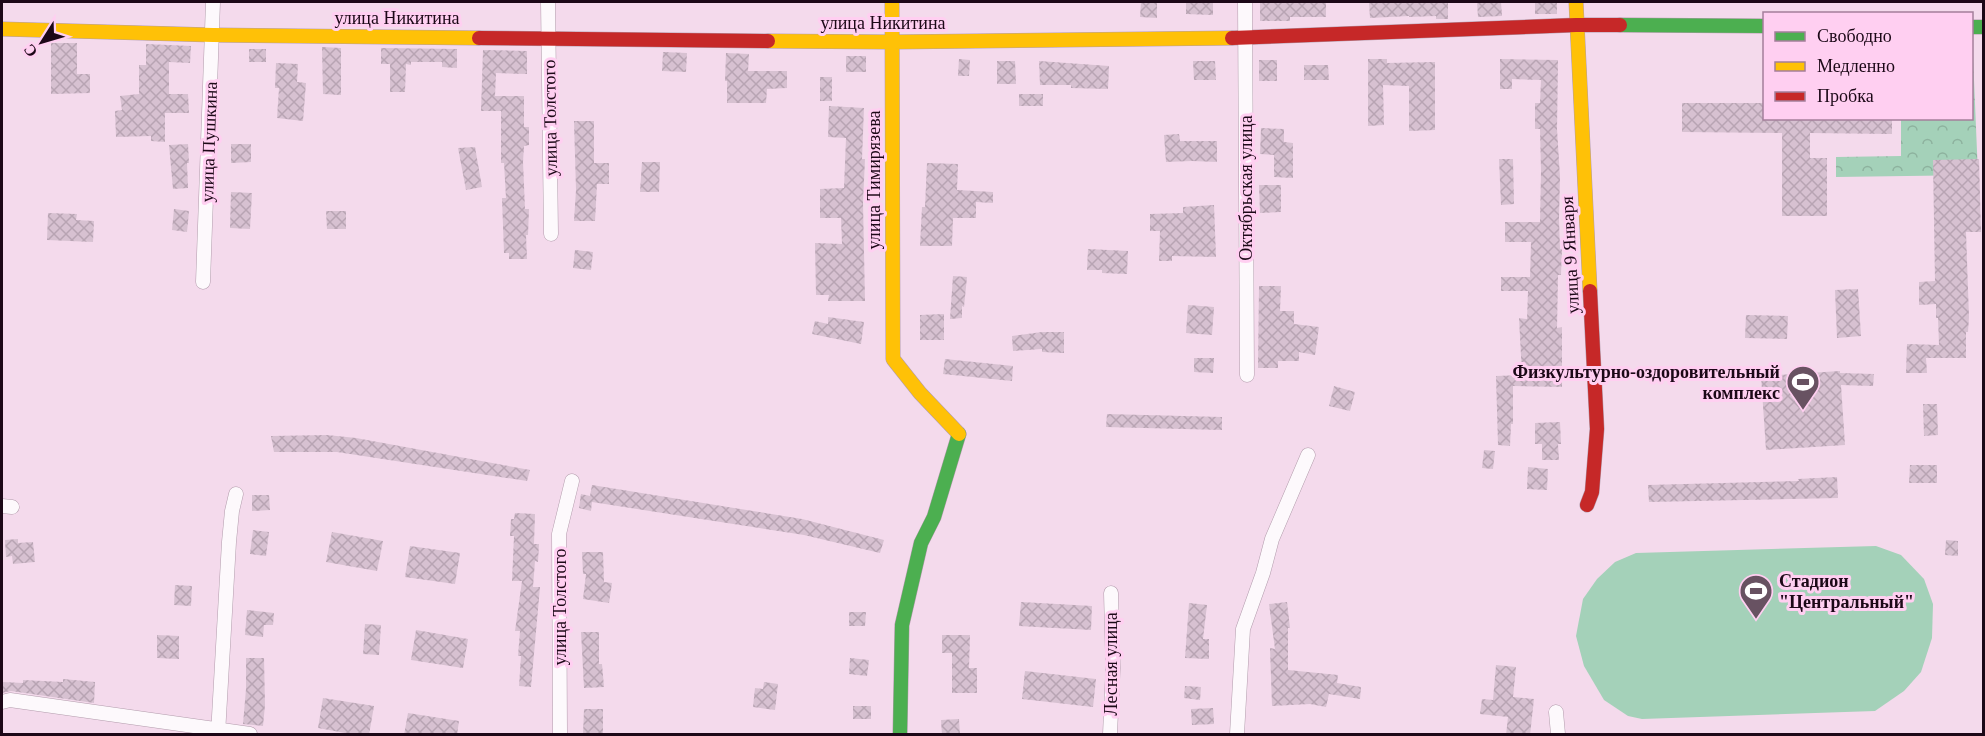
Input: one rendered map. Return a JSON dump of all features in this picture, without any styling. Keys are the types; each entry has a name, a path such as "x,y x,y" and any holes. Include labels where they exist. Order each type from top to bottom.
{"street":[{"name":"улица Пушкина","path":"203,282 213,2"},
{"name":"улица Толстого","path":"548,2 551,234"},
{"name":"улица Тимирязева","path":"892,2 893,359 920,393 960,435 934,517 921,543 902,625 900,735"},
{"name":"Октябрьская улица","path":"1245,2 1247,375"},
{"name":"улица 9 Января","path":"1576,2 1597,429 1592,492 1587,505"},
{"name":"улица Никитина","path":"2,29 213,35 892,42 1246,38 1576,25 1763,26"},
{"path":"1237,735 1243,629 1263,573 1272,539 1308,455"},
{"name":"улица Толстого","path":"560,735 560,534 572,481"},
{"path":"218,732 229,542 236,494"},
{"name":"Лесная улица","path":"1110,735 1113,668 1111,593"},
{"path":"2,702 10,700 250,735"},
{"path":"1556,712 1558,735"}],"green space":[{"path":"1973,56 1978,175 1836,177 1836,157 1901,156 1901,120 1973,120"},
{"name":"Стадион \"Центральный\"","path":"1876,546 1901,555 1924,579 1933,604 1932,638 1921,672 1904,691 1875,711 1642,719 1628,716 1604,700 1584,666 1576,636 1583,599 1597,579 1615,562 1636,553"}],"building":[{"path":"1141,2 1157,2 1157,18 1140,17"},
{"path":"1186,2 1213,2 1213,15 1186,14"},
{"path":"1260,2 1326,2 1326,17 1290,17 1290,21 1260,21"},
{"path":"1369,2 1448,2 1448,19 1436,19 1436,16 1370,18"},
{"path":"1477,2 1501,2 1502,16 1478,17"},
{"path":"1535,2 1557,2 1557,14 1535,14"},
{"path":"51,43 77,43 77,74 90,74 90,93 51,94"},
{"path":"146,44 191,46 190,63 169,62 169,94 188,94 189,113 165,113 165,142 151,141 151,136 116,137 115,111 122,110 120,96 139,94 139,65 146,65"},
{"path":"322,47 341,48 341,95 323,94"},
{"path":"381,48 457,49 457,68 442,67 442,62 411,62 411,65 406,64 405,92 390,92 390,64 381,64"},
{"path":"249,49 266,49 266,62 249,62"},
{"path":"483,50 527,51 527,74 496,73 495,96 524,96 524,127 529,127 529,145 524,146 523,162 525,209 529,209 528,235 526,235 527,259 509,259 509,253 504,253 502,198 506,198 504,163 501,163 501,111 481,111"},
{"path":"663,52 687,53 686,72 662,71"},
{"path":"726,53 749,54 748,71 787,71 787,88 767,89 766,103 727,103"},
{"path":"846,56 866,56 866,72 846,72"},
{"path":"959,59 970,60 969,76 958,76"},
{"path":"1368,59 1387,59 1387,63 1435,62 1435,130 1409,131 1409,86 1383,85 1384,125 1368,126"},
{"path":"1500,59 1558,60 1557,129 1560,249 1562,249 1561,275 1558,275 1557,328 1562,327 1562,387 1513,386 1513,424 1511,424 1510,446 1498,445 1496,376 1522,375 1519,318 1527,319 1528,291 1501,291 1501,277 1530,277 1531,242 1505,242 1505,222 1540,222 1540,129 1535,129 1535,103 1540,103 1541,80 1512,79 1512,89 1500,89"},
{"path":"1259,60 1277,60 1277,81 1259,81"},
{"path":"997,61 1015,61 1016,84 997,84"},
{"path":"1039,61 1109,66 1108,89 1071,88 1071,85 1040,85"},
{"path":"1193,61 1215,61 1216,80 1194,80"},
{"path":"276,63 298,64 297,82 306,83 303,121 277,118 279,88 275,88"},
{"path":"1304,65 1328,65 1329,80 1304,80"},
{"path":"820,77 832,77 832,101 820,101"},
{"path":"1019,94 1043,94 1043,106 1019,106"},
{"path":"1682,103 1763,103 1763,120 1892,120 1892,134 1810,133 1810,158 1827,158 1827,216 1782,216 1782,133 1682,132"},
{"path":"829,106 864,108 862,159 865,159 863,202 865,301 828,301 829,295 816,295 815,243 842,244 841,218 820,218 820,189 844,188 846,138 828,137"},
{"path":"574,121 594,121 594,163 609,163 609,184 597,184 595,221 574,221 576,190"},
{"path":"1261,128 1284,129 1284,142 1293,143 1293,178 1274,177 1274,155 1260,154"},
{"path":"1179,134 1180,141 1217,141 1217,162 1166,162 1164,135"},
{"path":"188,144 188,188 173,189 169,145"},
{"path":"231,144 251,144 251,162 231,163"},
{"path":"475,147 482,187 466,190 458,148"},
{"path":"1499,159 1513,159 1514,204 1501,205"},
{"path":"1979,159 1981,232 1966,232 1969,317 1968,332 1966,332 1966,358 1926,358 1927,373 1906,373 1907,344 1939,345 1936,304 1919,305 1919,282 1935,281 1933,160"},
{"path":"642,162 660,162 659,192 640,192"},
{"path":"927,163 958,164 957,190 993,192 993,203 976,202 976,218 953,218 952,246 920,246"},
{"path":"1259,185 1281,185 1281,212 1260,213"},
{"path":"231,192 252,193 250,229 230,228"},
{"path":"1214,205 1216,257 1172,256 1172,261 1159,261 1160,231 1150,231 1150,214 1183,213 1183,207"},
{"path":"174,209 189,211 187,232 172,230"},
{"path":"326,211 346,211 346,229 327,229"},
{"path":"48,213 77,214 76,220 94,221 93,242 47,240"},
{"path":"1088,249 1128,251 1127,274 1087,270"},
{"path":"575,250 593,252 591,270 573,268"},
{"path":"953,276 967,277 962,318 950,319"},
{"path":"1259,286 1281,286 1280,311 1294,311 1294,324 1319,327 1315,355 1299,352 1299,361 1278,361 1278,368 1258,368"},
{"path":"1858,289 1861,336 1837,338 1835,290"},
{"path":"1188,305 1214,307 1212,335 1186,333"},
{"path":"944,314 944,340 920,340 920,315"},
{"path":"1746,315 1788,316 1787,339 1745,338"},
{"path":"828,317 864,322 861,344 812,334 815,321 828,324"},
{"path":"1064,332 1064,353 1042,352 1042,349 1013,351 1012,336"},
{"path":"1194,358 1214,358 1213,373 1194,372"},
{"path":"945,359 1013,366 1012,381 943,374"},
{"name":"Физкультурно-оздоровительный комплекс","path":"1840,371 1840,373 1874,374 1873,386 1841,385 1845,445 1766,450 1761,376"},
{"path":"1334,386 1355,392 1350,411 1329,406"},
{"path":"1923,404 1937,404 1938,435 1924,436"},
{"path":"1107,414 1222,417 1222,430 1106,427"},
{"path":"1560,422 1559,460 1542,460 1542,444 1535,444 1535,423"},
{"path":"327,435 356,438 530,470 527,481 337,452 274,452 271,436"},
{"path":"1484,450 1495,451 1493,469 1482,468"},
{"path":"1910,465 1937,465 1937,483 1909,483"},
{"path":"1528,467 1548,469 1547,490 1527,489"},
{"path":"1837,477 1838,498 1649,502 1648,485 1799,481 1798,479"},
{"path":"592,485 802,519 884,540 880,553 804,535 592,502 591,511 579,508 581,494 590,496"},
{"path":"252,495 269,495 270,510 252,511"},
{"path":"515,513 535,514 534,544 539,544 533,587 540,587 531,687 519,686 520,631 515,631 522,581 512,581 514,536 510,536 511,519 514,519"},
{"path":"253,530 269,532 266,556 250,554"},
{"path":"332,532 383,541 377,571 326,562"},
{"path":"18,539 18,543 33,542 35,562 13,564 12,556 6,557 5,540"},
{"path":"1946,540 1958,541 1958,556 1945,555"},
{"path":"410,546 460,553 455,584 405,577"},
{"path":"582,552 603,552 604,582 612,583 609,603 583,599 586,574 583,574"},
{"path":"175,585 192,586 191,606 174,605"},
{"path":"1021,602 1092,606 1091,630 1019,626"},
{"path":"1287,602 1290,628 1288,628 1288,670 1338,675 1337,683 1361,687 1360,699 1329,694 1326,707 1310,704 1272,706 1270,648 1275,649 1269,604"},
{"path":"1189,603 1207,605 1203,639 1209,639 1209,659 1185,658"},
{"path":"247,610 274,613 273,625 264,625 263,637 245,635"},
{"path":"849,612 866,612 865,626 849,626"},
{"path":"365,624 381,625 379,655 363,654"},
{"path":"416,630 468,639 463,668 411,660"},
{"path":"581,632 599,632 599,664 602,664 604,687 584,688"},
{"path":"157,635 179,636 179,659 157,658"},
{"path":"942,635 970,635 969,668 977,668 977,693 952,693 952,653 942,653"},
{"path":"246,658 264,658 263,726 243,724"},
{"path":"850,658 869,660 867,676 849,674"},
{"path":"1496,665 1516,667 1513,697 1534,699 1530,735 1506,735 1508,717 1480,714 1482,699 1493,700"},
{"path":"1025,671 1096,679 1093,707 1022,699"},
{"path":"63,679 95,682 94,703 11,691 2,693 2,682 23,683 23,680 63,682"},
{"path":"764,682 778,684 775,710 753,707 755,688 763,689"},
{"path":"1185,686 1201,687 1200,700 1184,698"},
{"path":"323,698 374,706 369,735 318,728"},
{"path":"853,706 871,706 871,719 853,719"},
{"path":"1213,708 1214,724 1192,725 1191,709"},
{"path":"584,709 603,709 603,735 583,735"},
{"path":"408,713 459,721 457,735 404,735"},
{"path":"959,719 960,735 942,735 941,720"}],"traffic: fast":[{"path":"1620,25 1763,26"},
{"path":"1973,27 1984,27"},
{"path":"900,734 902,625 921,543 934,517 959,434"}],"traffic: slow":[{"path":"892,2 893,359 920,393 959,434"},
{"path":"1576,2 1590,291"},
{"path":"2,29 213,35 479,38"},
{"path":"768,41 892,42 1232,38"}],"traffic: jam":[{"path":"1232,38 1620,25"},
{"path":"479,38 768,41"},
{"path":"1587,505 1592,492 1597,429 1590,291"}],"place":[{"name":"Физкультурно-оздоровительный комплекс","path":"1803,411"},
{"name":"Стадион \"Центральный\"","path":"1756,620"}]}
